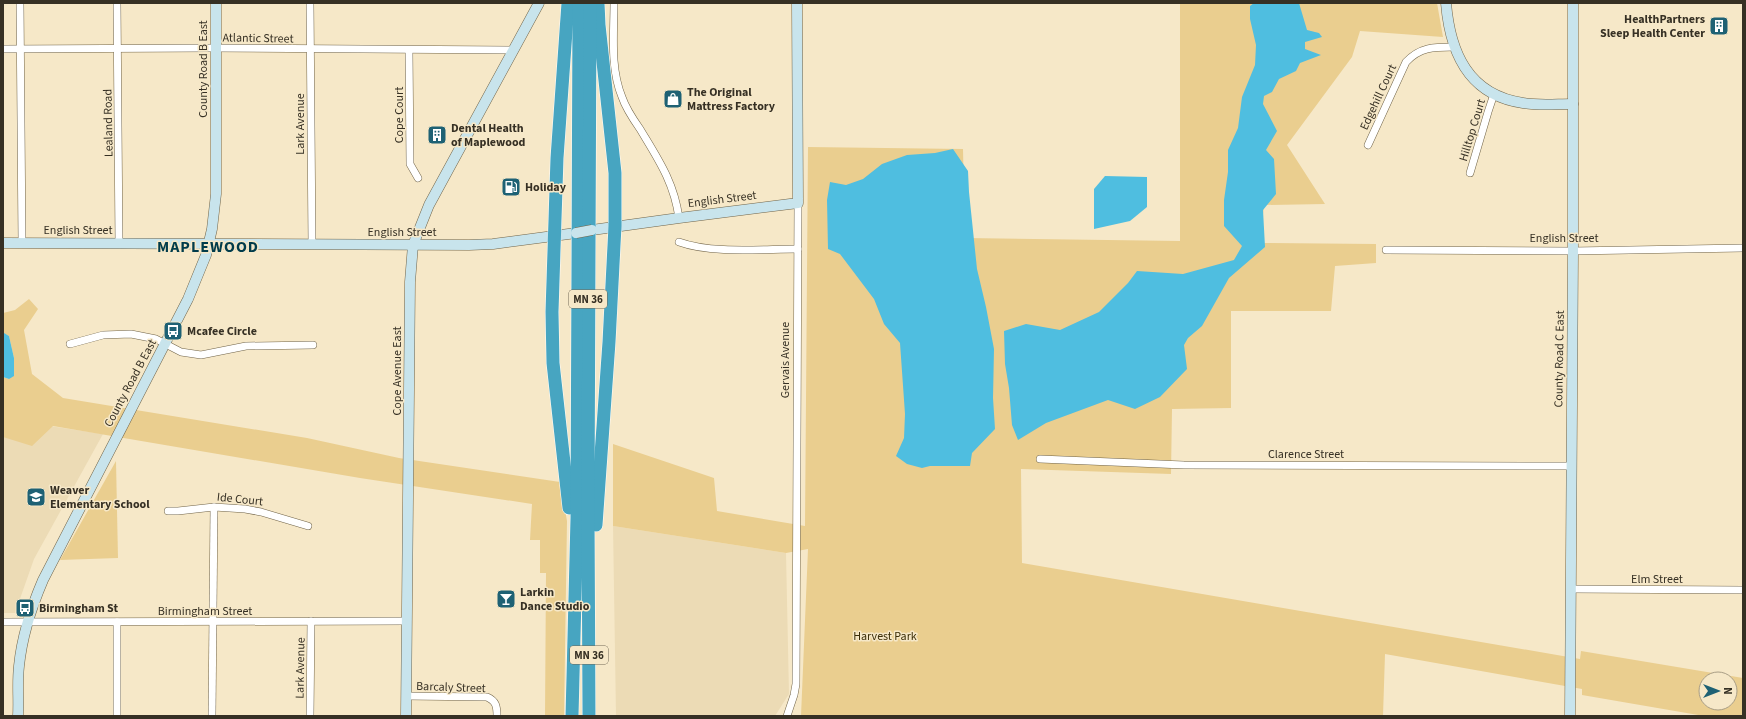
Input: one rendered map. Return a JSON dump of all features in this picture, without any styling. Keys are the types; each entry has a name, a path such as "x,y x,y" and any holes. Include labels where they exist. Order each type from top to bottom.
{"highway":[{"path":"568,3 559,236 552,312 553,356 570,526 574,633"},
{"name":"MN 36","path":"572,716 577,510 579,3"},
{"name":"MN 36","path":"589,716 590,3"},
{"path":"589,594 595,537 609,228 614,157 599,25 598,3"}],"street":[{"path":"20,3 22,243"},
{"name":"Lealand Road","path":"117,3 119,244"},
{"name":"County Road B East","path":"18,716 19,667 28,622 35,600 52,561 165,345 197,280 209,244 216,194 216,3"},
{"name":"Lark Avenue","path":"310,3 312,244"},
{"name":"Cope Avenue East","path":"406,716 410,282 413,245 429,205 539,3"},
{"path":"614,3 615,70 618,84 627,109 668,176 677,202 679,218"},
{"name":"Gervais Avenue","path":"787,716 796,684 798,249 797,3"},
{"path":"1446,3 1448,27 1453,47 1466,71 1483,87 1494,94 1511,101 1523,103 1573,104"},
{"name":"County Road C East","path":"1570,716 1573,251 1572,3"},
{"name":"Edgehill Court","path":"1368,145 1406,62 1411,57 1425,49 1453,47"},
{"name":"Atlantic Street","path":"3,49 216,48 311,50 514,50"},
{"name":"Cope Court","path":"409,50 410,164 418,178"},
{"name":"Hilltop Court","path":"1470,173 1494,94"},
{"name":"English Street","path":"3,243 493,244 798,203"},
{"path":"679,242 689,246 726,249 798,249"},
{"name":"English Street","path":"1386,250 1573,251 1743,248"},
{"path":"70,344 104,335 131,334 156,339 181,352 201,355 241,346 313,345"},
{"name":"Clarence Street","path":"1040,459 1184,465 1571,466"},
{"path":"212,716 214,507"},
{"name":"Ide Court","path":"168,511 231,507 261,512 308,526"},
{"name":"Elm Street","path":"1570,589 1743,590"},
{"name":"Lark Avenue","path":"310,716 311,621"},
{"name":"Birmingham Street","path":"3,622 407,621"},
{"path":"117,716 118,622"},
{"name":"Barcaly Street","path":"406,696 487,697 494,700 497,707 497,716"}],"shaded area":[{"name":"Weaver Elementary School","path":"3,419 103,434 34,559 15,613 3,613"},
{"path":"613,526 786,553 789,694 775,716 616,716"}],"green space":[{"name":"Harvest Park","path":"1180,3 1437,3 1443,37 1360,31 1352,57 1287,145 1325,204 1264,205 1260,243 1376,244 1376,263 1335,266 1331,311 1231,311 1231,408 1172,409 1171,474 1021,469 1022,563 1580,659 1581,651 1701,671 1698,671 1698,711 1738,711 1738,677 1743,678 1743,716 1704,716 1582,695 1582,689 1385,654 1383,716 801,716 808,549 786,553 613,526 613,444 714,478 717,511 805,526 808,147 963,149 965,238 1180,241"},
{"path":"29,299 38,309 24,330 32,374 63,398 307,438 399,458 560,482 567,521 564,716 545,716 546,573 540,573 540,540 530,540 532,504 360,478 53,426 32,446 3,437 3,377 9,379 14,358 9,336 3,333 3,313 15,310"},
{"path":"116,461 118,558 60,560"}],"water":[{"path":"1254,3 1299,3 1307,30 1319,33 1322,37 1305,42 1305,49 1321,55 1300,63 1296,71 1279,79 1272,92 1264,96 1263,104 1277,131 1266,150 1274,159 1276,194 1263,210 1265,247 1229,278 1202,326 1188,338 1184,345 1187,369 1160,397 1135,409 1108,400 1046,423 1018,440 1012,425 1009,388 1005,364 1004,331 1026,324 1060,330 1099,312 1128,283 1137,271 1183,274 1234,260 1242,246 1224,226 1224,200 1228,172 1228,150 1238,128 1242,97 1255,65 1256,45 1250,19 1250,6"},
{"path":"953,149 968,171 977,269 994,349 993,398 995,429 972,453 970,466 930,466 922,468 907,464 896,456 904,438 905,414 900,343 884,324 874,299 840,254 828,249 827,200 830,182 846,185 863,179 882,164 907,155 935,153"},
{"path":"1105,176 1147,177 1147,207 1130,221 1094,229 1094,189"},
{"path":"4,333 9,336 14,358 14,376 9,379 3,377"}],"place":[{"name":"HealthPartners Sleep Health Center","path":"1719,26"},
{"name":"The Original Mattress Factory","path":"673,99"},
{"name":"Dental Health of Maplewood","path":"437,135"},
{"name":"Holiday","path":"511,187"},
{"name":"Mcafee Circle","path":"173,331"},
{"name":"Weaver Elementary School","path":"36,497"},
{"name":"Larkin Dance Studio","path":"506,599"},
{"name":"Birmingham St","path":"25,608"}],"district":[{"name":"MAPLEWOOD","path":"208,246"}]}
